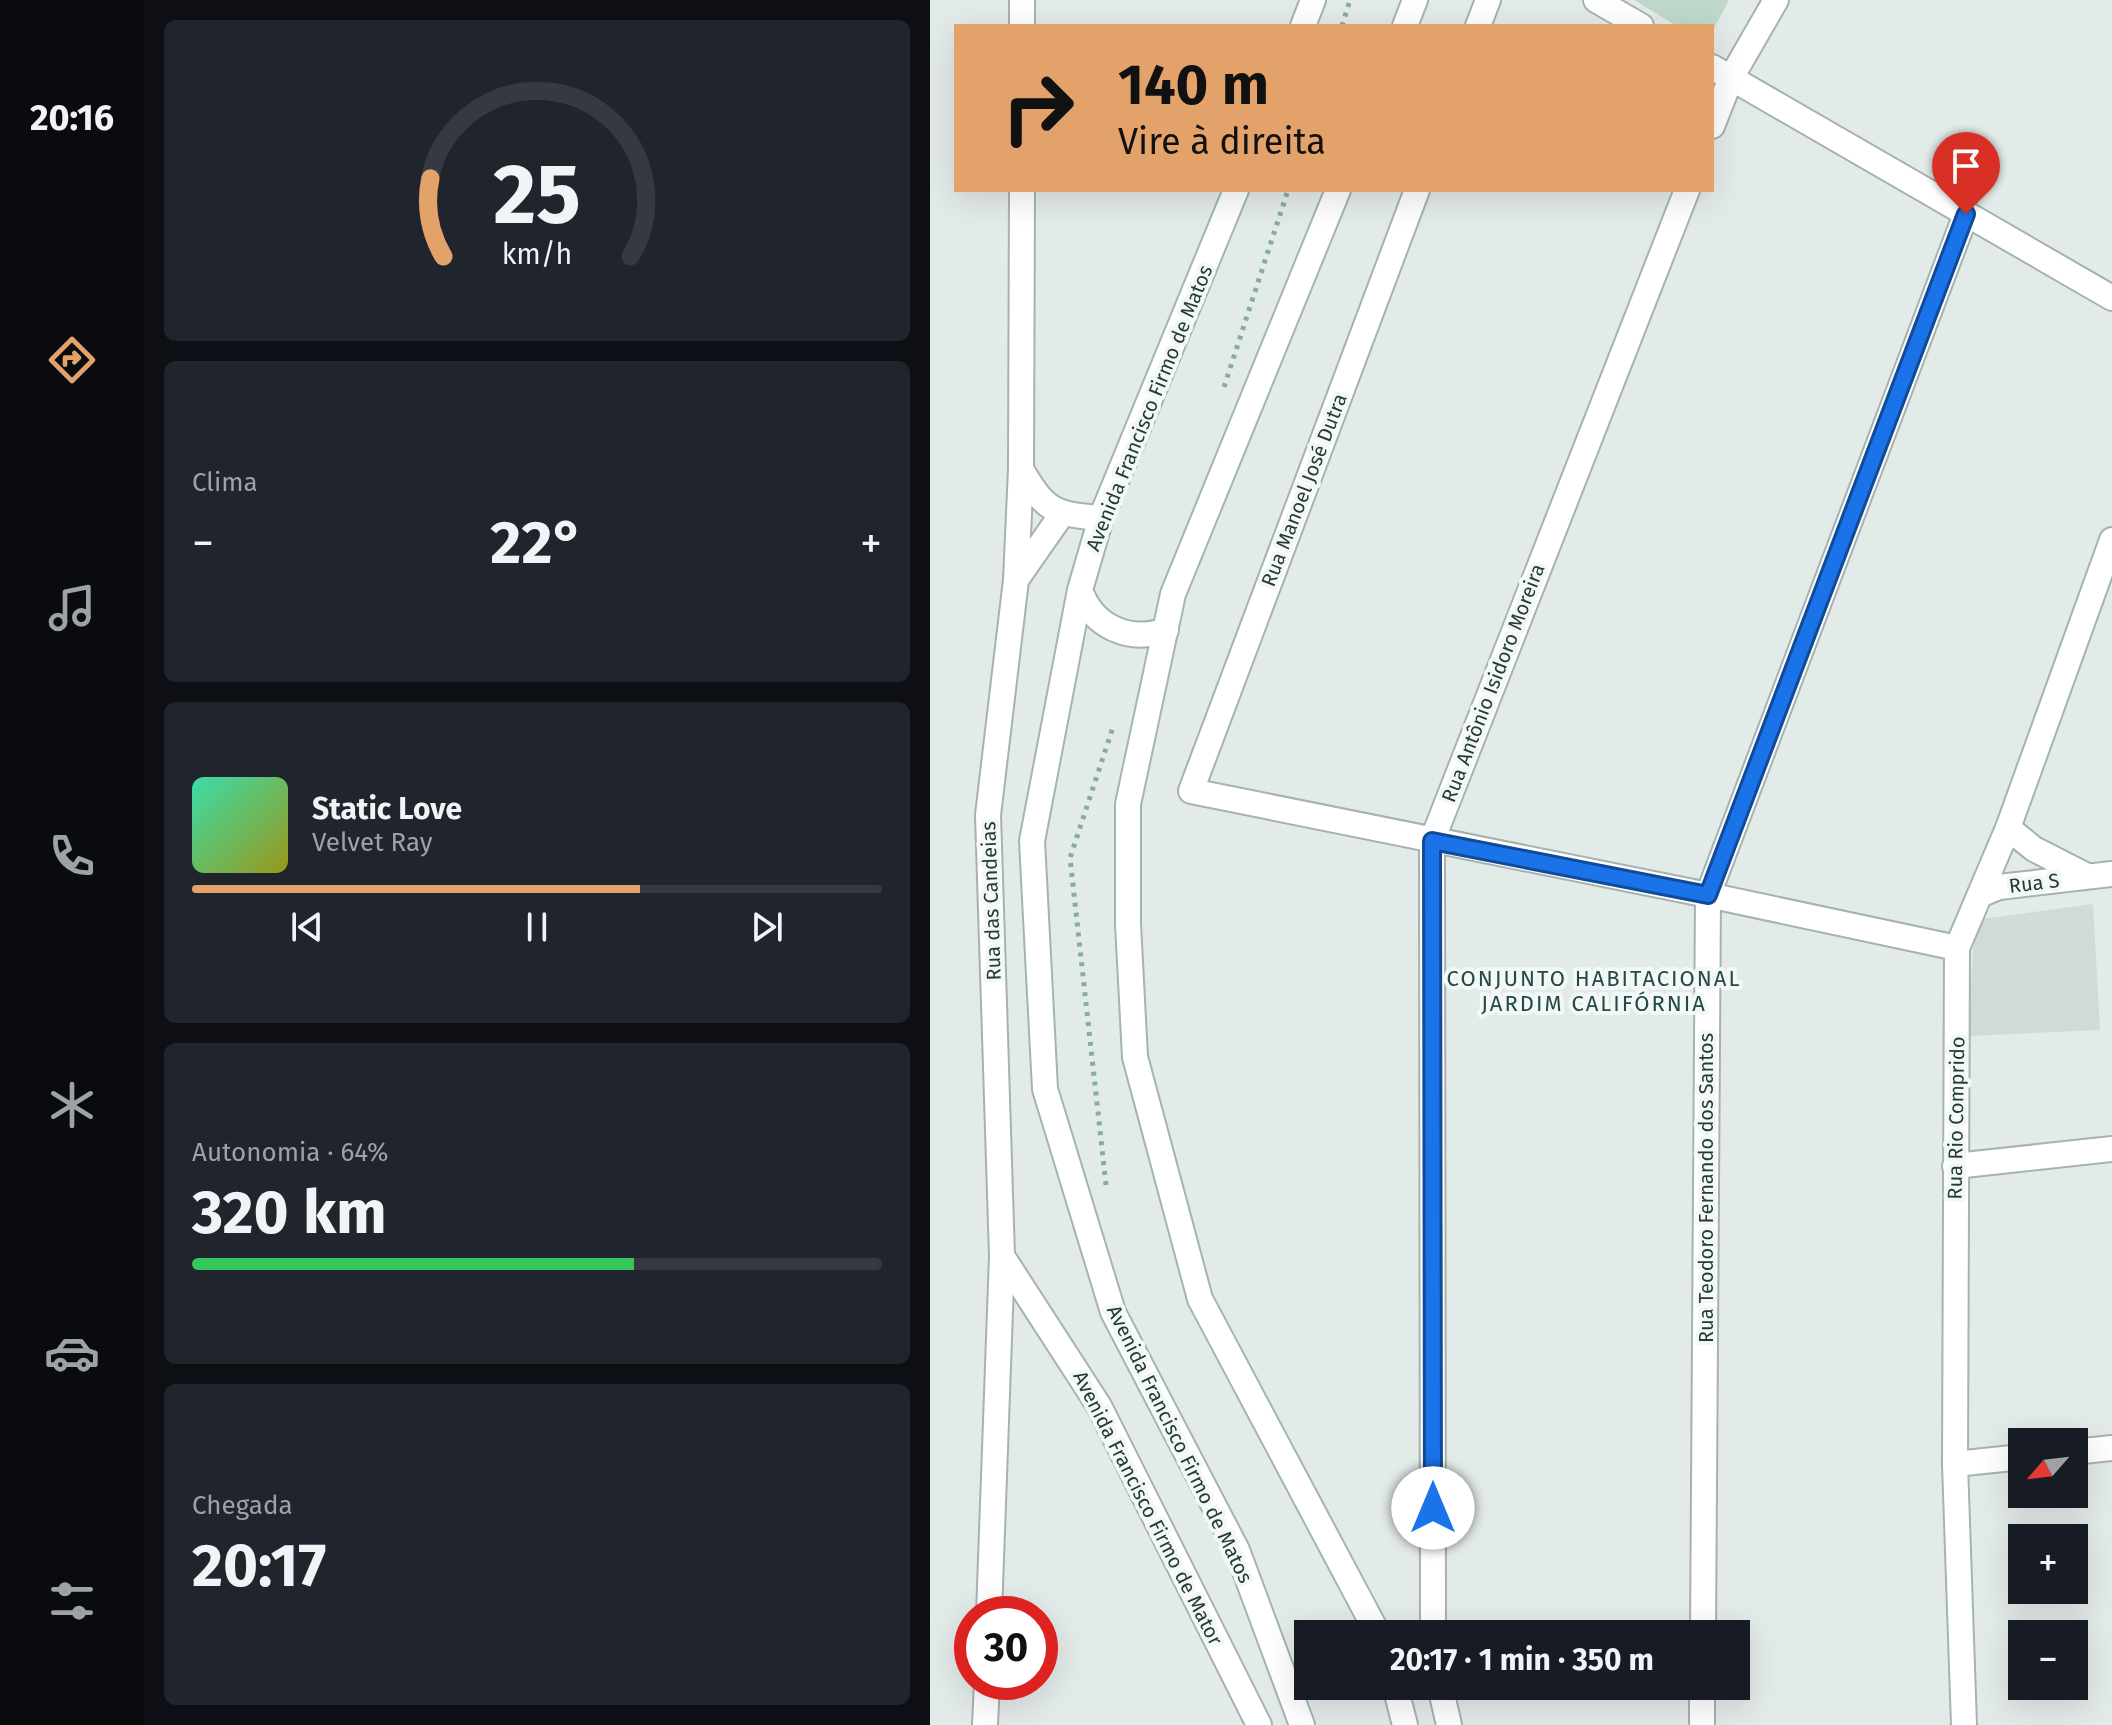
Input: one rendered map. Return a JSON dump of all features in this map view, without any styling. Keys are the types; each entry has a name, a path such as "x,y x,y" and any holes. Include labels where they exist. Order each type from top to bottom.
{"street":[{"path":"1022,0 1022,24"},
{"path":"1304,24 1313,0"},
{"path":"1406,24 1415,0"},
{"path":"1479,24 1488,0"},
{"path":"1596,0 1638,24"},
{"path":"1714,115 1722,72 1776,0"},
{"path":"1722,72 2112,298"},
{"name":"Rua das Candeias","path":"990,1596 1002,1256 988,815 1016,580 1021,469 1022,192"},
{"name":"Avenida Francisco Firmo de Matos","path":"1235,192 1101,518 1080,590 1032,841 1045,1089 1113,1312 1237,1550 1302,1725"},
{"path":"1337,192 1173,594 1128,804 1128,924 1135,1057 1200,1299 1371,1620"},
{"name":"Rua Manoel José Dutra","path":"1416,192 1191,791 1432,841"},
{"name":"Rua Antônio Isidoro Moreira","path":"1433,1620 1432,841 1686,192"},
{"name":"Rua Teodoro Fernando dos Santos","path":"1703,1620 1708,895 1966,214"},
{"path":"1021,469 1036,495 1062,514 1101,518"},
{"path":"1016,580 1062,514"},
{"name":"Rua Rio Comprido","path":"1964,1725 1955,1464 1957,948 1982,894 2104,588 2112,540"},
{"path":"1080,590 1086,607 1095,617 1118,631 1143,635 1166,630"},
{"name":"Rua S","path":"2008,828 2034,849 2087,876"},
{"path":"1432,841 1957,948"},
{"name":"Rua S","path":"1982,894 1999,887 2112,874"},
{"path":"1955,1166 2112,1149"},
{"name":"Avenida Francisco Firmo de Mator","path":"1002,1256 1099,1406 1259,1725"},
{"path":"2088,1451 2112,1448"},
{"path":"1955,1464 2008,1458"},
{"path":"985,1725 986,1700"},
{"path":"1399,1700 1405,1725"},
{"path":"1443,1700 1449,1725"},
{"path":"1702,1700 1702,1725"}],"path":[{"path":"1343,24 1350,0"},
{"path":"1221,398 1287,192"},
{"path":"1106,1186 1070,858 1119,709"}],"shaded area":[{"path":"2093,904 2100,1030 1968,1036 1975,920"}],"green space":[{"path":"1634,0 1729,0 1714,28 1714,24 1674,24"}],"district":[{"name":"CONJUNTO HABITACIONAL JARDIM CALIFÓRNIA","path":"1594,990"}],"route":[{"path":"1433,1508 1432,841 1708,895 1966,214"}]}
